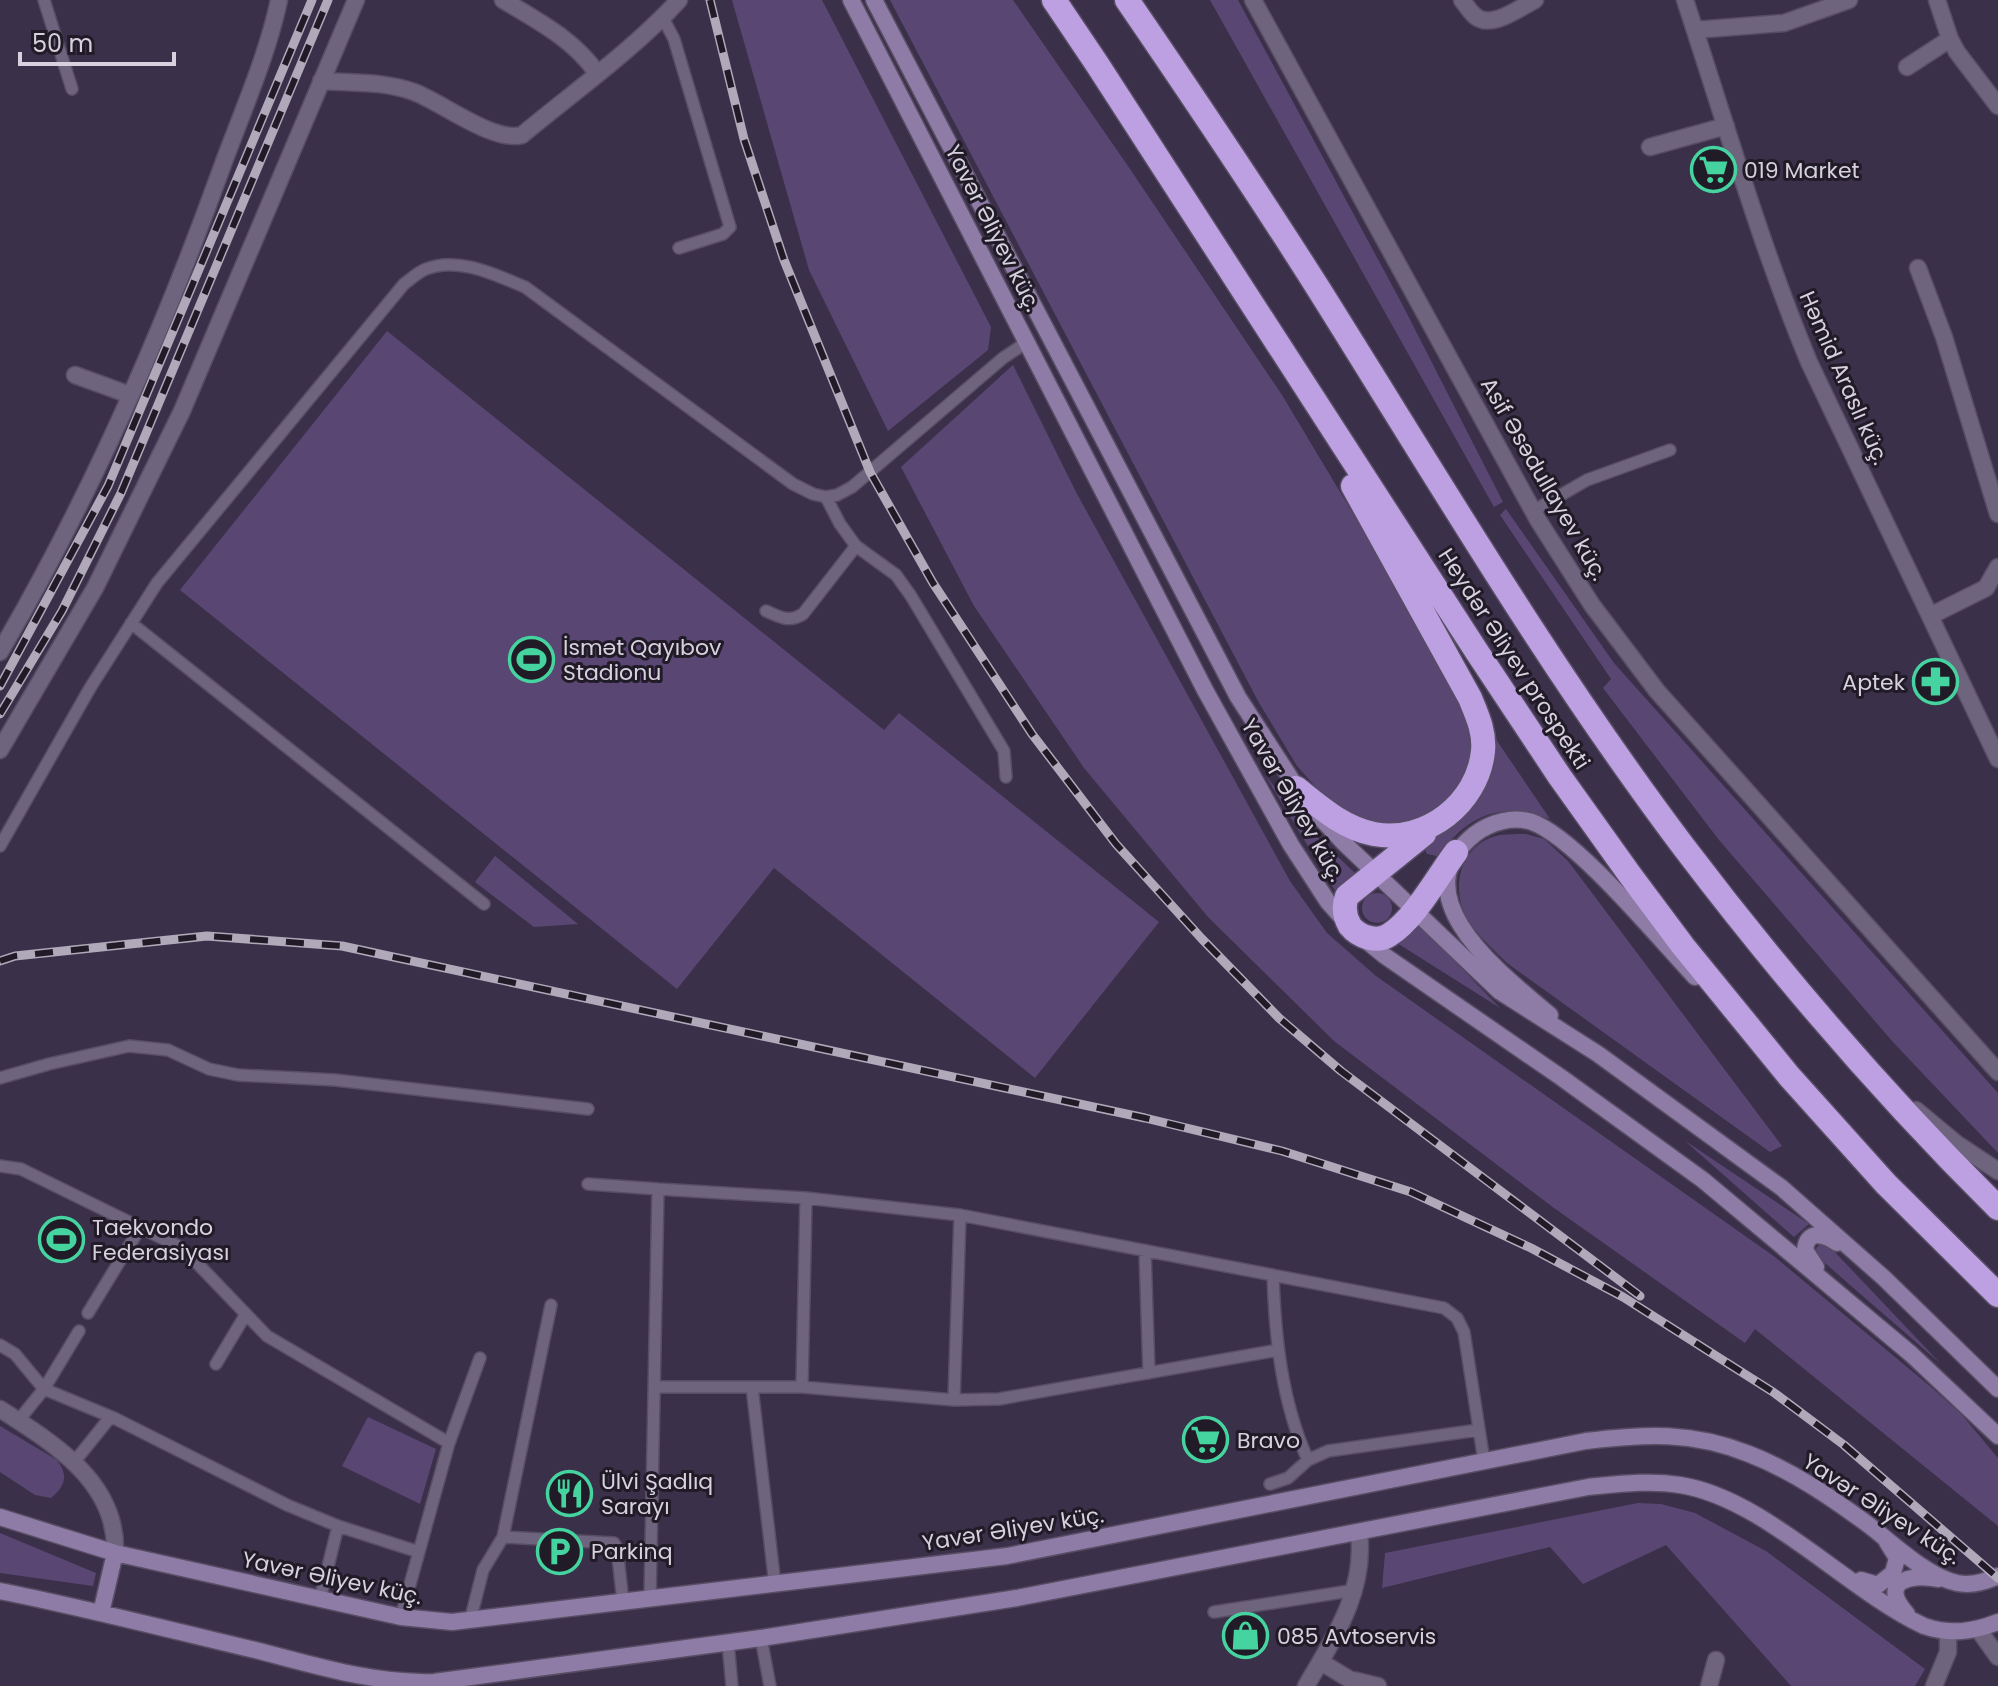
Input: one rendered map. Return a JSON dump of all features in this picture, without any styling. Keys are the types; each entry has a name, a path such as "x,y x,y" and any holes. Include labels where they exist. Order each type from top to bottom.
{"highway":[{"name":"Heydər Əliyev prospekti","path":"1054,0 1560,777 1683,946 1789,1076 1886,1184 1998,1295"},
{"name":"Heydər Əliyev prospekti","path":"1127,0 1265,206 1496,575 1691,856 1851,1053 1998,1208"},
{"path":"1245,292 1470,698 1483,734 1479,770 1453,810 1353,889 1344,903 1346,919 1353,930 1374,939 1382,939 1396,930 1456,852"},
{"path":"1296,788 1345,824 1375,834 1408,835 1435,825"}],"main road":[{"name":"Yavər Əliyev küç.","path":"851,0 1237,751 1310,877 1353,930 1385,956 1703,1180 1864,1313 1998,1436"},
{"name":"Yavər Əliyev küç.","path":"874,0 1238,697 1296,788 1336,834 1499,991 1598,1054 1758,1170 1884,1278 1998,1389"},
{"path":"1598,1054 1490,962 1462,930 1447,890 1449,873 1456,852 1483,828 1496,822 1513,820 1529,821 1545,828 1604,881 1789,1076"},
{"path":"1864,1313 1812,1263 1805,1245 1812,1236 1823,1235 1884,1278"},
{"name":"Yavər Əliyev küç.","path":"0,1517 115,1553 401,1617 434,1622 470,1621 1020,1554 1484,1461 1625,1436 1664,1434 1732,1447 1775,1466 1849,1511 1932,1572 1956,1583 1983,1582 1998,1576"},
{"path":"0,1591 384,1680 467,1682 1017,1598 1588,1487 1659,1482 1684,1485 1743,1508 1913,1621 1948,1632 1978,1629 1998,1622"},
{"path":"1824,1561 1872,1584 1885,1582 1896,1567 1897,1558 1890,1545 1849,1511"},
{"path":"101,1613 115,1553"},
{"path":"1913,1621 1897,1600 1896,1591 1906,1578 1923,1576 1956,1583"}],"street":[{"path":"0,652 65,537 189,258 264,51 279,0"},
{"path":"0,750 95,588 182,411 356,0"},
{"path":"503,0 557,32 584,55 597,73"},
{"path":"321,81 388,84 415,92 489,130 513,137 522,135 663,18 679,0"},
{"name":"Asif Əsədullayev küç.","path":"1253,0 1533,511 1592,605 1657,691 1998,1072"},
{"path":"1462,0 1475,17 1487,21 1535,0"},
{"name":"Həmid Araslı küç.","path":"1685,0 1758,228 1791,319 1998,759"},
{"path":"1695,30 1784,23 1849,0"},
{"path":"1937,0 1950,39 1998,106"},
{"path":"1907,67 1950,39"},
{"path":"1650,147 1726,126"},
{"path":"1918,268 1944,337 1998,514"},
{"path":"75,375 130,395"},
{"path":"1930,616 1992,591 1998,567"},
{"path":"1976,1051 1998,1080"},
{"path":"1851,1053 1976,1158 1998,1169"},
{"path":"0,1409 75,1461 111,1514 116,1535 115,1553"},
{"path":"1306,1686 1346,1615 1356,1590 1361,1561 1359,1533"},
{"path":"1978,1629 1998,1657"},
{"path":"1934,1686 1948,1652 1948,1632"},
{"path":"1709,1686 1716,1660"},
{"path":"1321,1662 1349,1679 1378,1686"}],"lane":[{"path":"44,0 72,89"},
{"path":"663,18 674,39 730,227 723,234 679,248"},
{"path":"0,846 90,688 157,583 404,284 424,269 448,265 487,271 535,293 793,484 826,497 852,487 1003,358 1027,342"},
{"path":"1533,511 1587,480 1670,450"},
{"path":"826,497 856,546 896,575 911,596 1004,751 1006,777"},
{"path":"766,611 787,620 803,614 856,546"},
{"path":"131,623 484,904"},
{"path":"0,1078 129,1046 168,1050 209,1069 238,1075 335,1080 588,1109"},
{"path":"0,1166 21,1169 176,1245 267,1336 449,1443"},
{"path":"588,1184 806,1198 960,1215 1444,1308 1457,1318 1464,1332 1484,1461"},
{"path":"650,1600 658,1189"},
{"path":"802,1387 806,1198"},
{"path":"954,1400 960,1215"},
{"path":"88,1313 140,1228"},
{"path":"1145,1251 1149,1373"},
{"path":"1273,1275 1278,1350 1296,1434 1308,1460"},
{"path":"470,1621 483,1570 503,1537 551,1305"},
{"path":"216,1364 246,1314"},
{"path":"18,1421 44,1389 79,1331"},
{"path":"0,1345 15,1354 44,1389 114,1418 287,1505 338,1526 419,1552"},
{"path":"656,1387 802,1387 954,1400 999,1399 1278,1350"},
{"path":"401,1617 449,1443 480,1358"},
{"path":"752,1387 775,1585"},
{"path":"75,1461 108,1420 114,1418"},
{"path":"1270,1484 1288,1478 1308,1460 1328,1451 1478,1430"},
{"path":"320,1599 338,1526"},
{"path":"503,1537 614,1543 623,1602"},
{"path":"1214,1612 1356,1590"},
{"path":"761,1638 770,1686"},
{"path":"728,1643 732,1686"}],"shaded area":[{"path":"732,0 822,0 991,327 988,350 888,431 809,270"},
{"path":"890,0 1013,0 1282,395 1446,669 1473,732 1472,759 1462,785 1427,820 1376,826 1329,802 1297,766 1258,701"},
{"path":"1210,0 1238,0 1401,302 1503,502 1494,507"},
{"name":"İsmət Qayıbov Stadionu","path":"387,331 884,730 899,713 1159,922 1035,1078 774,868 677,989 180,590"},
{"path":"1013,365 1076,492 1290,881 1327,933 1376,976 1775,1257 1931,1387 1962,1415 1998,1458 1998,1526 1755,1329 1745,1343 1554,1208 1334,1041 1208,917 1084,768 974,606 901,467"},
{"path":"1506,509 1614,663 1998,1093 1998,1153 1892,1041 1719,840 1603,688 1611,679 1500,515"},
{"path":"1491,732 1550,819 1511,811 1487,815 1465,827 1437,856 1427,854 1424,847 1454,824 1466,808"},
{"path":"1264,774 1316,836 1357,875 1346,880 1336,892"},
{"path":"1526,834 1544,839 1568,861 1782,1146 1770,1152 1507,963 1476,932 1462,907 1459,894 1459,881 1467,857 1486,840 1500,835"},
{"path":"495,856 578,924 534,927 475,882"},
{"path":"1377,893 1388,897 1392,908 1388,919 1377,923 1366,919 1362,908 1366,897"},
{"path":"1416,921 1500,1008 1397,943"},
{"path":"1684,1140 1809,1224 1794,1237"},
{"path":"1822,1243 1832,1249 1941,1364 1819,1258 1816,1248"},
{"path":"368,1417 436,1449 420,1504 342,1466"},
{"path":"0,1426 57,1460 64,1480 51,1498 35,1495 0,1472"},
{"path":"1638,1503 1661,1504 1695,1513 1766,1551 1925,1669 1915,1686 1791,1686 1666,1545 1583,1584 1550,1547 1382,1588 1385,1553"},
{"path":"0,1533 96,1573 93,1586 0,1573"}],"railway":[{"path":"0,686 108,486 312,0"},
{"path":"0,714 62,611 121,493 328,0"},
{"path":"710,0 744,139 784,260 870,472 933,583 1032,734 1116,844 1279,1018 1341,1071 1640,1296"},
{"path":"0,961 15,956 207,936 342,946 1145,1118 1282,1151 1411,1192 1531,1248 1623,1297 1773,1392 1844,1445 1998,1578"}],"place":[{"name":"019 Market","path":"1713,170"},
{"name":"İsmət Qayıbov Stadionu","path":"532,660"},
{"name":"Aptek","path":"1936,682"},
{"name":"Taekvondo Federasiyası","path":"61,1240"},
{"name":"Bravo","path":"1206,1440"},
{"name":"Ülvi Şadlıq Sarayı","path":"570,1494"},
{"name":"Parkinq","path":"560,1551"},
{"name":"085 Avtoservis","path":"1246,1636"}]}
